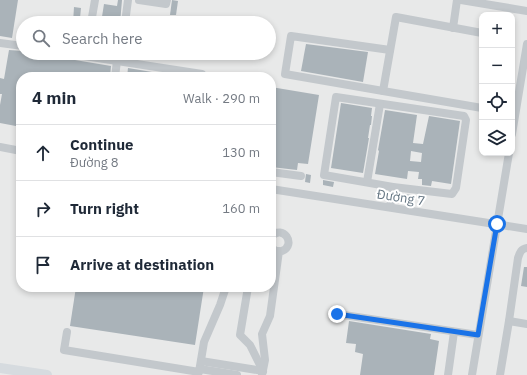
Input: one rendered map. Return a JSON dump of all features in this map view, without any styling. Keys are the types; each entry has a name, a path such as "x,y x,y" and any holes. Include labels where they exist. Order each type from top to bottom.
{"main road":[{"path":"0,368 47,375"}],"street":[{"path":"92,16 95,0"},
{"path":"126,16 128,0"},
{"path":"139,0 166,4 167,0"},
{"path":"453,28 457,0"},
{"path":"461,0 527,11"},
{"path":"383,91 396,18 479,32"},
{"path":"390,50 291,36 285,74 479,107"},
{"path":"0,43 16,45"},
{"path":"514,120 527,44"},
{"path":"110,60 189,72"},
{"path":"116,72 117,61"},
{"path":"336,96 380,104 464,116 466,120 456,188 452,194 392,187 324,175 336,96"},
{"path":"367,182 380,104"},
{"path":"0,147 16,150"},
{"path":"472,375 508,156"},
{"path":"276,173 301,176"},
{"path":"390,207 392,187"},
{"name":"Đường 7","path":"276,190 527,229"},
{"path":"276,234 281,233 288,238 289,241 287,247 282,251 276,250"},
{"path":"500,375 518,258 522,250 527,248"},
{"path":"276,273 279,251"},
{"path":"67,332 64,350 199,372 204,342 224,292"},
{"path":"247,292 240,335 250,345 262,373"},
{"path":"262,373 265,360 262,334 268,322 273,292"},
{"path":"337,314 478,335"},
{"path":"509,322 527,324"},
{"path":"448,375 454,332"},
{"path":"200,365 262,373"},
{"path":"200,365 237,375"}],"shaded area":[{"path":"0,0 527,0 527,375 0,375"}],"building":[{"path":"0,0 18,0 12,38 0,36"},
{"path":"118,0 122,0 121,16 102,16 104,4 117,6"},
{"path":"172,0 178,1 176,15 170,15"},
{"path":"74,7 81,8 80,16 73,16"},
{"path":"306,44 368,52 363,82 301,71"},
{"path":"9,50 16,50 16,60 75,60 111,66 110,72 16,72 16,126 0,123 0,105 2,94 0,94 0,78 4,79"},
{"path":"128,68 152,72 128,72"},
{"path":"276,88 319,95 308,164 298,163 297,170 276,168"},
{"path":"341,103 372,108 371,125 363,173 331,168"},
{"path":"385,110 417,115 413,143 423,144 429,116 460,121 451,184 432,181 431,186 422,185 422,179 418,179 419,172 408,171 407,179 375,174","holes":["411,151 422,153 421,162 410,161"]},
{"path":"306,174 311,175 310,183 305,182"},
{"path":"323,180 334,182 333,187 323,185"},
{"path":"398,193 411,195 410,199 397,197"},
{"path":"524,267 527,267 527,287 521,286"},
{"path":"75,292 203,292 195,345 70,326"},
{"path":"349,321 431,334 430,339 439,341 434,375 360,375 363,354 355,352 356,344 346,343"}],"route":[{"path":"337,314 478,335 497,224"}]}
